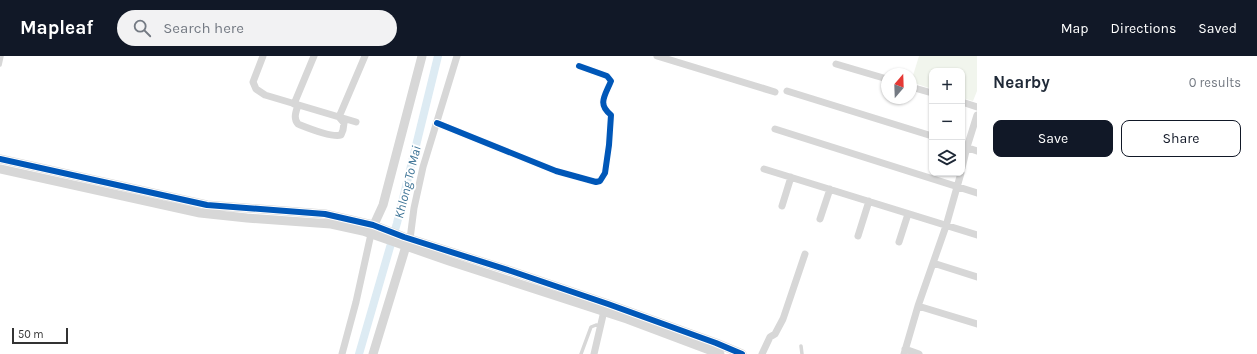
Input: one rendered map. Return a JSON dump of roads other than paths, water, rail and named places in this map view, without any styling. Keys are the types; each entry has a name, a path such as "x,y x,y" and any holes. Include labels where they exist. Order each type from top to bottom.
{"street":[{"path":"263,56 253,82 256,89 265,95 356,122"},
{"path":"314,56 296,105 295,117 298,124 336,136 341,135 343,130 344,123 339,117"},
{"path":"339,117 365,56"},
{"path":"342,354 422,56"},
{"path":"373,354 406,242 423,167 457,56"},
{"path":"657,56 775,92"},
{"path":"836,64 881,77"},
{"path":"437,123 556,171 596,182 600,181 605,173 609,145 611,115 604,110 603,104 610,81 607,76 579,66"},
{"path":"917,89 929,92"},
{"path":"787,91 929,135"},
{"path":"965,103 977,107"},
{"path":"965,145 977,115"},
{"path":"775,128 977,193"},
{"path":"965,147 977,150"},
{"path":"0,159 207,205 325,214 627,318 720,354"},
{"path":"0,169 200,213 331,224 375,231"},
{"path":"764,169 977,235"},
{"path":"919,354 904,352 918,306 946,226 960,176"},
{"path":"782,206 791,177"},
{"path":"820,219 830,189"},
{"path":"858,236 869,201"},
{"path":"899,242 908,214"},
{"path":"406,242 511,271 716,343 742,354"},
{"path":"762,354 770,337 775,334 783,319 805,254"},
{"path":"933,263 977,277"},
{"path":"918,306 977,324"},
{"path":"594,354 604,311"}],"lane":[{"path":"0,65 2,56"},
{"path":"581,354 591,327 596,325 601,326"},
{"path":"800,346 802,354"}],"waterway":[{"name":"Khlong To Mai","path":"359,354 397,223 438,56"}]}
